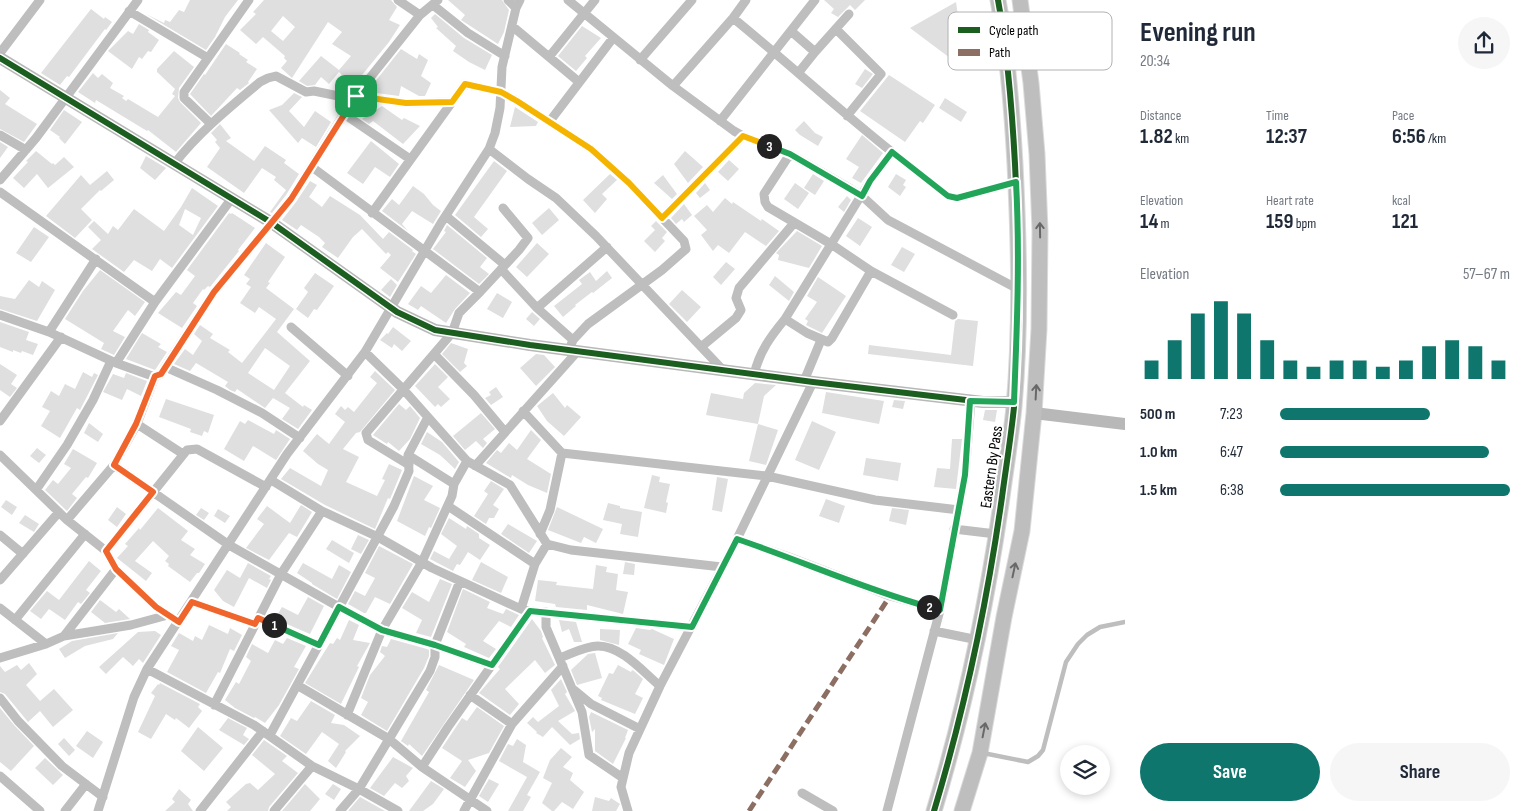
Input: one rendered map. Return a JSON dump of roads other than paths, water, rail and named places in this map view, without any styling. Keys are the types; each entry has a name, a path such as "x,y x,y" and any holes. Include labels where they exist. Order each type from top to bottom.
{"main road":[{"name":"Eastern By Pass","path":"934,811 947,769 978,640 996,534 1014,402 1018,223 1011,102 1007,70"},
{"path":"962,811 980,753 1022,531 1034,413 1039,329 1040,231 1037,154 1029,70"}],"street":[{"path":"0,53 40,0"},
{"path":"0,180 26,150 138,0"},
{"path":"210,123 183,95 249,0"},
{"path":"398,0 420,15"},
{"path":"98,811 134,697 147,669 268,483 365,352 392,309 424,251 489,149 496,133 500,108 502,67 518,4 508,0"},
{"path":"568,0 640,60 720,122 743,136 790,154 862,196 888,220 1018,289"},
{"path":"549,57 595,0"},
{"path":"640,60 692,0"},
{"path":"673,86 733,18 746,0"},
{"path":"720,122 815,0"},
{"path":"0,315 49,332 114,362 155,376 161,374 214,292 291,199 355,97 420,15 436,3 468,33 505,56"},
{"path":"129,11 208,58"},
{"path":"799,72 849,14"},
{"path":"733,18 799,72 847,116 948,196 957,198 1016,182"},
{"path":"512,26 579,82"},
{"path":"836,29 881,74 847,116"},
{"path":"791,31 815,52"},
{"path":"550,121 613,38"},
{"path":"0,58 272,223 392,309 435,330 573,347 808,382 970,401 1014,402"},
{"path":"174,164 189,144 210,123 260,82 276,76 306,92 314,91 406,103 452,102"},
{"path":"347,715 382,630 422,562 448,506 454,484 523,411 573,347 588,324 686,250 684,241 629,183 591,149 550,121 501,92 465,84 372,213"},
{"path":"344,114 410,159"},
{"path":"0,135 26,150"},
{"path":"662,218 743,136"},
{"path":"489,149 528,180 556,198 606,247 723,370"},
{"path":"754,375 757,361 763,350 785,319 870,181 892,152"},
{"path":"790,154 764,194 768,207 831,244 871,271 953,315"},
{"path":"312,167 480,292"},
{"path":"0,192 155,302"},
{"path":"36,490 67,445 114,362 155,302 232,198"},
{"path":"409,464 368,440 366,433 452,332 459,313 520,250 528,238 503,208"},
{"path":"446,216 503,267 573,347"},
{"path":"701,347 736,318 741,310 736,298 739,288 794,222"},
{"path":"537,308 606,247"},
{"path":"49,332 96,259"},
{"path":"785,319 807,333 828,342 871,271"},
{"path":"291,326 348,376"},
{"path":"0,421 60,338"},
{"path":"628,811 621,787 629,753 660,686 737,539 767,476 808,382 821,340"},
{"path":"365,352 403,389 471,464 510,485 547,544 571,550 722,567"},
{"path":"434,354 474,395 504,432"},
{"path":"165,367 218,390 262,413 300,438"},
{"path":"67,520 114,465 136,424 155,376"},
{"path":"887,811 940,610 965,475 970,401"},
{"path":"523,411 562,453 767,476 874,500 959,510"},
{"path":"1034,413 1125,424"},
{"path":"200,811 266,733 297,685 378,536 409,471 408,455 428,417"},
{"path":"136,424 183,454"},
{"path":"106,551 183,454 187,450 197,448 322,511 378,536 422,562 460,581 525,610 692,627"},
{"path":"540,534 550,510 562,453"},
{"path":"0,455 67,520 106,551 116,569 156,607 179,622"},
{"path":"408,455 454,484"},
{"path":"114,465 229,545 382,630 435,645 492,665"},
{"path":"448,506 535,564"},
{"path":"214,705 281,574 322,511"},
{"path":"0,580 59,512"},
{"path":"954,529 996,534"},
{"path":"15,620 85,534"},
{"path":"0,535 23,554"},
{"path":"737,539 806,563 890,596 940,610"},
{"path":"422,767 492,665 525,610 535,564 547,544"},
{"path":"64,636 116,569"},
{"path":"340,811 359,789 430,670 435,645 460,581"},
{"path":"192,602 256,621 319,645"},
{"path":"0,608 46,644"},
{"path":"546,612 546,627 582,712 589,755 623,778"},
{"path":"0,658 46,644 64,636 131,625 168,615"},
{"path":"934,631 978,640"},
{"path":"464,811 512,724 561,662 597,646 611,648 621,653 660,686"},
{"path":"147,669 266,733 312,766 398,811"},
{"path":"297,685 389,739 422,767 487,811"},
{"path":"573,689 592,704 640,728"},
{"path":"470,695 512,724"},
{"path":"0,698 18,721 62,766 103,797"},
{"path":"274,811 312,766"},
{"path":"0,776 40,811"},
{"path":"65,811 86,784"},
{"path":"802,794 833,811"}],"lane":[{"path":"980,753 1028,762 1038,756 1043,750 1066,662 1078,644 1087,635 1100,627 1125,622"}]}
